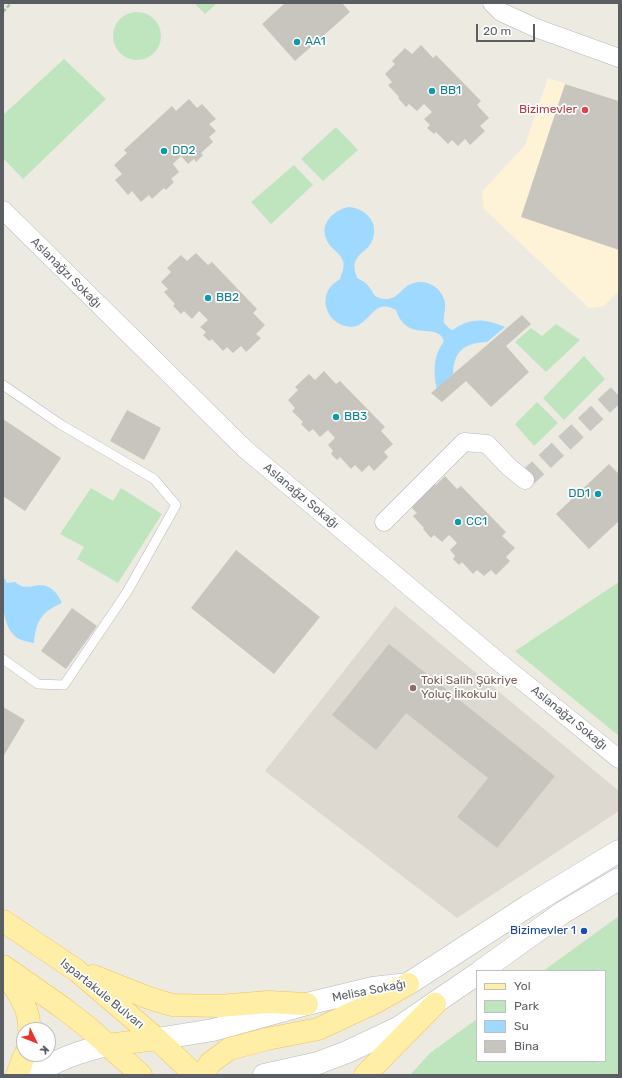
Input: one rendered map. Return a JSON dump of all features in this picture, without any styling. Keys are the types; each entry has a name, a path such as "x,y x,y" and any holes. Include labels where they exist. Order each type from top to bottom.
{"main road":[{"name":"Ispartakule Bulvarı","path":"3,921 76,970 157,1038 195,1075"},
{"path":"3,966 90,1029 141,1075"},
{"path":"3,970 26,1007 28,1022"},
{"path":"76,970 172,1005 219,1006 268,1002 307,1004"},
{"path":"203,1075 210,1062 229,1049 267,1039 318,1029 376,1002 408,984"},
{"path":"365,1075 435,1004"},
{"path":"107,1045 157,1038"},
{"path":"17,1075 22,1062"}],"street":[{"path":"492,3 501,12 536,28 619,58"},
{"name":"Aslanağzı Sokağı","path":"3,210 245,449 511,672 619,759"},
{"path":"384,522 464,442 487,444 525,480"},
{"name":"Melisa Sokağı","path":"157,1038 213,1030 307,1004 373,988 408,984 528,906 619,851"},
{"path":"482,970 562,913 619,879"},
{"path":"264,1075 318,1063 347,1052 398,1028 476,975"},
{"path":"33,1075 48,1065 80,1051 107,1045"}],"lane":[{"path":"3,385 60,424 154,479 176,505 127,592 64,685 38,684 3,659"}],"path":[{"path":"3,12 12,3"}],"shaded area":[{"path":"548,78 619,101 619,291 604,306 589,308 484,209 482,192 525,145"},
{"name":"Toki Salih Şükriye Yoluç İlkokulu","path":"395,606 619,791 619,811 457,918 265,771"}],"green space":[{"path":"194,3 217,3 205,14"},
{"path":"137,12 146,14 154,19 159,27 161,36 159,45 154,53 146,58 137,60 128,58 120,53 115,45 113,36 115,27 120,19 128,14"},
{"path":"64,59 106,99 23,179 3,158 3,115"},
{"path":"336,127 358,150 323,181 301,159"},
{"path":"294,165 313,185 271,224 251,202"},
{"path":"556,324 580,340 546,372 515,342 531,328 542,336"},
{"path":"584,356 605,379 564,420 543,398"},
{"path":"537,402 558,423 534,446 515,424"},
{"path":"91,488 113,501 121,488 162,514 118,583 77,559 84,547 60,534"},
{"path":"619,582 619,736 515,651"},
{"path":"619,916 619,1075 410,1075 430,1053 476,1020 476,1062 606,1062 606,970 544,970"}],"water":[{"path":"348,207 355,208 366,213 373,223 374,234 372,241 358,257 354,266 357,278 366,284 375,296 390,299 407,286 416,282 431,284 442,294 445,305 444,323 450,329 453,330 472,321 491,322 505,327 487,342 473,344 462,349 456,359 453,374 437,390 435,364 438,352 444,341 441,335 436,332 414,329 407,326 401,320 396,310 387,307 381,307 375,310 366,320 354,326 339,324 334,320 328,311 325,300 326,294 331,286 340,279 344,265 342,258 329,244 326,238 325,226 331,216"},
{"path":"3,576 7,583 15,582 20,586 25,587 39,585 50,588 56,593 62,603 49,610 41,618 36,629 34,643 19,639 8,627 3,602"}],"building":[{"name":"AA1","path":"285,3 342,3 350,12 295,61 262,24"},
{"name":"BB1","path":"421,45 433,58 436,55 481,101 477,105 489,118 480,126 485,131 470,145 465,139 458,146 452,140 448,144 436,132 434,134 427,128 430,125 424,119 432,112 424,104 417,111 409,104 406,107 388,85 392,82 385,74 395,64 392,61 405,48 412,54"},
{"path":"565,84 619,101 619,250 521,217"},
{"name":"DD2","path":"189,99 197,108 202,104 216,119 209,124 216,131 209,137 213,142 201,153 203,155 196,162 194,159 188,164 181,156 173,164 179,172 171,179 174,182 166,190 164,188 152,199 149,195 141,202 132,191 128,195 115,180 122,174 114,165 127,153 124,150 172,106 176,111"},
{"name":"BB2","path":"196,253 208,265 212,262 257,309 253,313 265,325 256,334 261,338 246,352 241,346 233,353 227,347 223,351 212,339 209,341 203,335 206,332 200,327 208,320 199,311 192,319 184,311 181,314 173,306 175,304 164,292 168,289 161,282 171,272 167,268 181,255 187,261"},
{"path":"522,315 531,324 506,346 529,372 491,407 466,381 442,402 431,393"},
{"name":"BB3","path":"324,371 336,384 340,381 385,427 381,431 393,444 384,452 388,457 374,471 369,465 362,472 355,465 351,469 340,457 337,460 331,454 333,451 328,445 335,438 328,430 320,437 313,429 309,432 301,424 303,422 292,411 295,408 288,400 298,390 295,387 309,374 315,380"},
{"path":"127,410 161,428 144,460 110,441"},
{"path":"3,419 61,458 25,511 3,496"},
{"name":"DD1","path":"609,464 619,474 619,521 589,549 556,514"},
{"name":"CC1","path":"445,476 457,489 461,486 506,532 502,536 515,548 506,557 510,561 496,575 491,570 484,576 477,570 473,574 462,562 459,565 453,559 455,556 450,550 457,543 449,535 442,542 434,535 431,538 413,516 417,513 410,506 430,479 436,485"},
{"path":"236,550 320,617 274,674 191,608"},
{"path":"72,608 97,626 66,669 41,651"},
{"path":"389,644 555,776 497,848 457,817 488,778 406,713 376,750 332,715"},
{"path":"3,707 25,720 3,757"}],"tunnel":[{"path":"525,480 619,392"}],"place":[{"name":"AA1","path":"297,42"},
{"name":"BB1","path":"432,91"},
{"name":"Bizimevler","path":"585,110"},
{"name":"DD2","path":"164,151"},
{"name":"BB2","path":"208,298"},
{"name":"BB3","path":"336,417"},
{"name":"DD1","path":"598,494"},
{"name":"CC1","path":"458,522"},
{"name":"Toki Salih Şükriye Yoluç İlkokulu","path":"413,688"},
{"name":"Bizimevler 1","path":"584,931"}]}
